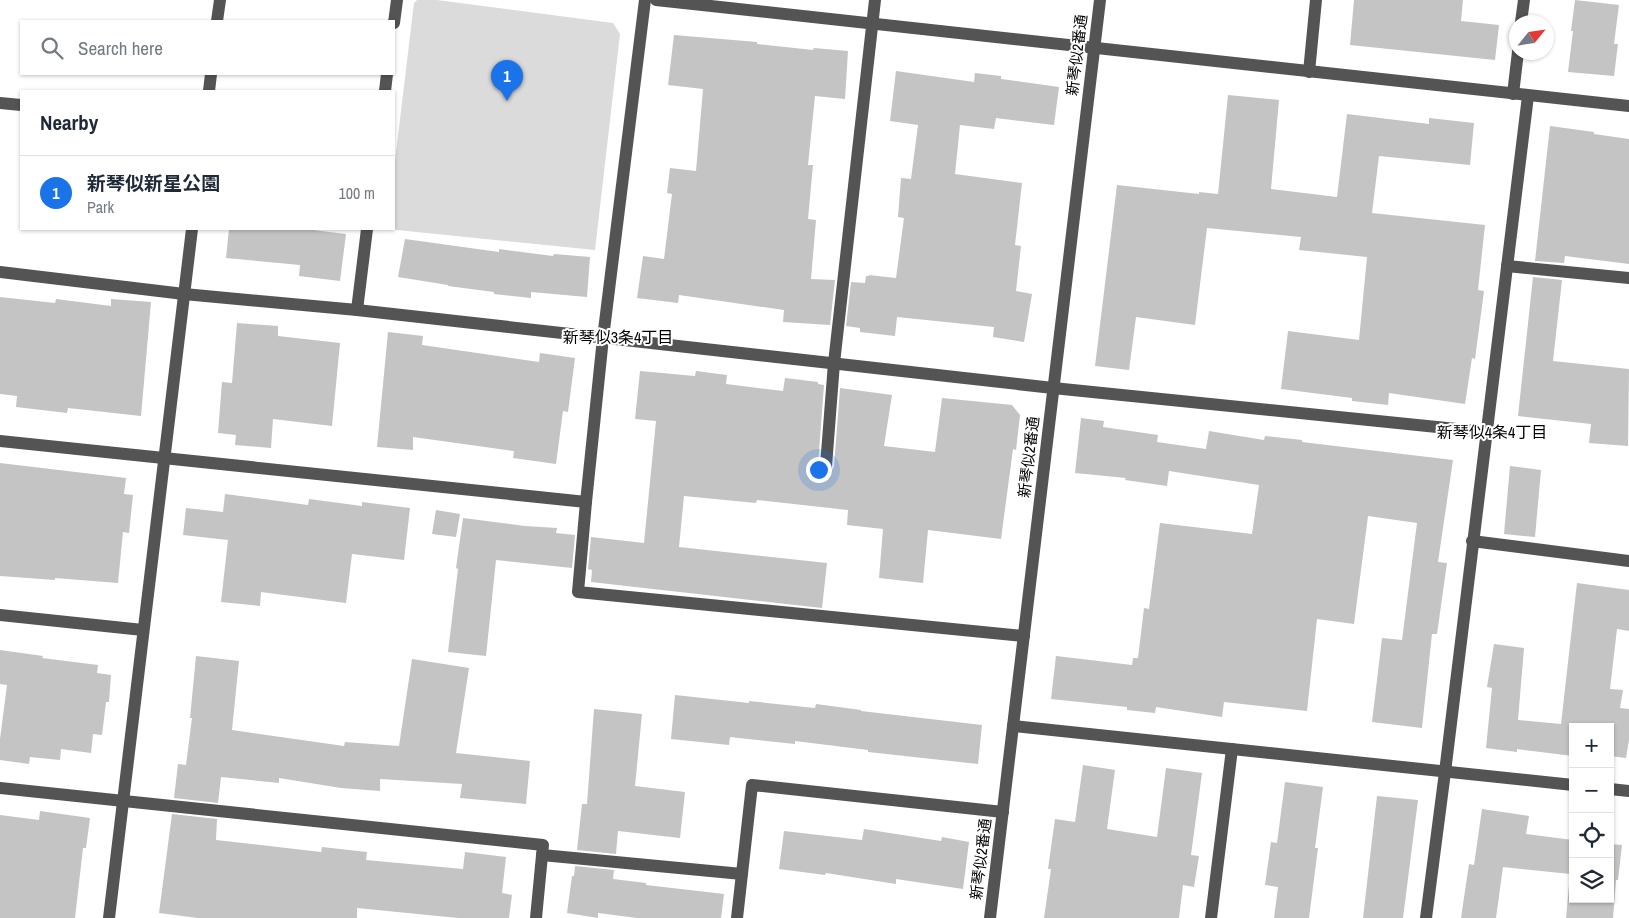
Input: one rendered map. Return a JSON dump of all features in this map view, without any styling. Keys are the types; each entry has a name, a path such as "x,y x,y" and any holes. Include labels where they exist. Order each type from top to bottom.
{"street":[{"path":"217,20 220,0"},
{"path":"394,20 397,0"},
{"path":"645,0 603,338 578,592 1024,636"},
{"path":"656,0 1629,106"},
{"path":"826,466 834,363 875,0"},
{"name":"新琴似2番通","path":"990,918 1100,0"},
{"path":"1309,72 1316,0"},
{"path":"1522,15 1524,0"},
{"path":"1513,94 1517,60"},
{"path":"209,90 211,75"},
{"path":"385,90 387,75"},
{"path":"1426,918 1528,96"},
{"path":"0,103 20,105"},
{"path":"108,918 192,230"},
{"path":"357,310 367,230"},
{"path":"1507,266 1629,278"},
{"path":"0,272 184,294 357,310 1053,388 1486,432"},
{"path":"0,441 586,502"},
{"path":"1472,541 1629,561"},
{"path":"0,615 144,630"},
{"path":"1013,726 1569,785"},
{"path":"1211,918 1232,750"},
{"path":"737,918 752,785 1003,812"},
{"path":"0,788 543,845 536,918"},
{"path":"1614,789 1629,791"},
{"path":"542,855 742,874"}],"shaded area":[{"path":"417,0 437,0 613,23 620,34 595,250 395,230 395,161 414,3"}],"building":[{"path":"1354,0 1463,0 1461,21 1499,25 1495,60 1350,45"},
{"path":"1575,0 1619,5 1614,44 1618,44 1614,76 1568,72"},
{"path":"674,35 757,42 757,44 813,50 814,48 848,51 845,99 815,96 808,165 813,165 808,219 816,220 811,279 835,280 830,325 783,322 784,310 679,295 678,303 637,298 643,256 664,259 672,194 667,193 670,168 696,171 703,89 668,85"},
{"path":"896,71 974,82 975,73 1001,76 1001,79 1059,87 1054,125 996,118 994,129 960,125 955,174 1022,183 1015,245 1021,246 1016,291 1032,294 1024,342 993,337 994,327 897,317 895,336 860,332 860,328 846,326 851,282 865,283 866,276 869,275 896,278 904,218 898,217 901,178 911,179 918,125 890,121"},
{"path":"1228,95 1279,100 1271,189 1337,197 1347,114 1429,124 1429,118 1474,123 1470,165 1379,156 1372,213 1485,225 1478,290 1484,291 1475,359 1472,358 1465,404 1389,393 1388,405 1352,401 1352,398 1281,389 1288,331 1359,340 1367,257 1299,250 1301,237 1207,228 1195,325 1136,317 1129,370 1095,366 1117,185 1199,194 1199,192 1218,194"},
{"path":"1550,126 1629,139 1629,264 1565,256 1564,263 1535,261"},
{"path":"229,230 313,230 346,234 340,281 299,276 300,265 226,258"},
{"path":"405,239 499,252 499,249 553,256 554,254 590,257 587,297 531,292 531,298 494,294 494,292 398,277"},
{"path":"1533,277 1562,280 1553,361 1629,369 1628,446 1589,443 1591,424 1518,416"},
{"path":"0,297 55,303 56,299 111,306 111,299 151,302 141,416 68,408 67,413 16,407 17,396 0,394"},
{"path":"237,323 278,326 278,336 340,343 332,426 273,419 271,448 235,445 236,435 218,433 222,382 232,383"},
{"path":"388,332 423,336 422,345 539,362 540,353 575,358 568,412 563,411 556,464 513,458 514,451 413,437 413,450 377,447"},
{"path":"640,371 695,376 696,371 727,375 726,384 783,391 785,378 818,382 818,384 824,385 818,465 819,470 825,474 830,473 834,467 840,388 892,395 884,446 935,452 942,398 1012,405 1020,415 1016,450 1013,449 1001,539 928,530 923,583 879,578 883,529 847,525 848,510 757,500 756,503 684,496 679,547 827,563 822,608 591,582 592,570 588,569 591,537 644,543 656,421 635,419"},
{"path":"1081,418 1104,421 1103,427 1158,435 1157,442 1206,449 1209,431 1264,440 1265,436 1453,460 1438,562 1447,563 1437,634 1432,634 1422,728 1372,722 1382,638 1402,640 1417,523 1368,516 1354,624 1317,619 1307,711 1224,702 1222,717 1156,707 1155,713 1127,710 1127,707 1051,699 1056,656 1132,665 1133,658 1138,658 1144,608 1149,609 1160,523 1252,534 1259,485 1169,471 1167,486 1125,480 1126,478 1075,473"},
{"path":"0,463 126,478 124,494 133,495 129,533 123,532 118,583 0,576"},
{"path":"1510,466 1541,470 1535,537 1504,534"},
{"path":"225,494 308,505 309,499 362,506 362,502 410,508 404,560 352,554 346,603 261,592 260,606 221,602 228,540 183,535 186,508 223,512"},
{"path":"436,510 460,514 456,537 432,534"},
{"path":"463,518 557,528 556,533 575,535 572,568 496,560 486,656 448,652"},
{"path":"1577,583 1629,590 1629,631 1617,629 1610,689 1623,690 1620,708 1629,709 1629,740 1626,758 1614,756 1614,723 1569,723 1569,756 1517,749 1517,752 1486,748 1492,688 1487,687 1494,644 1524,648 1518,720 1561,724"},
{"path":"0,650 43,656 42,658 98,665 97,673 111,675 109,702 106,702 102,735 93,734 91,753 61,749 60,760 30,757 29,764 0,760 0,739 7,685 0,684"},
{"path":"196,656 239,661 232,730 344,746 345,742 399,746 412,659 469,668 456,753 530,761 526,804 460,798 462,784 380,779 380,791 341,788 279,778 279,783 221,777 218,803 174,798 178,764 186,765 192,718 190,718"},
{"path":"675,695 815,708 816,704 982,725 978,764 868,752 868,750 795,741 795,744 730,737 729,745 671,739"},
{"path":"594,709 642,714 635,786 685,792 680,838 618,831 616,854 577,850 582,804 587,804"},
{"path":"1083,765 1115,770 1107,829 1157,837 1166,768 1202,773 1191,855 1199,856 1194,887 1183,885 1179,918 1044,918 1051,869 1048,869 1055,819 1075,822"},
{"path":"1285,782 1323,787 1315,848 1318,848 1309,918 1274,918 1278,887 1265,885 1271,842 1277,843"},
{"path":"1377,796 1418,800 1403,918 1363,918"},
{"path":"1482,809 1529,816 1526,834 1569,839 1569,874 1503,867 1496,918 1461,918 1469,864 1474,865"},
{"path":"40,811 90,818 86,848 83,848 75,918 0,918 0,815 39,820"},
{"path":"172,814 217,819 216,840 321,852 322,847 367,852 366,860 463,869 465,852 506,857 502,893 512,895 509,918 458,918 357,908 357,918 198,918 159,913"},
{"path":"864,829 941,841 942,837 969,842 963,889 896,879 896,884 826,873 825,875 779,869 784,831 862,840"},
{"path":"1614,844 1622,845 1618,880 1616,880 1613,918 1566,918 1569,885 1569,903 1614,903"},
{"path":"575,866 614,870 613,879 646,883 646,885 724,894 721,918 637,918 598,913 598,918 567,913"}],"place":[{"name":"新琴似新星公園","path":"507,101"}],"district":[{"name":"新琴似3条4丁目","path":"618,337"},
{"name":"新琴似4条4丁目","path":"1492,432"}]}
